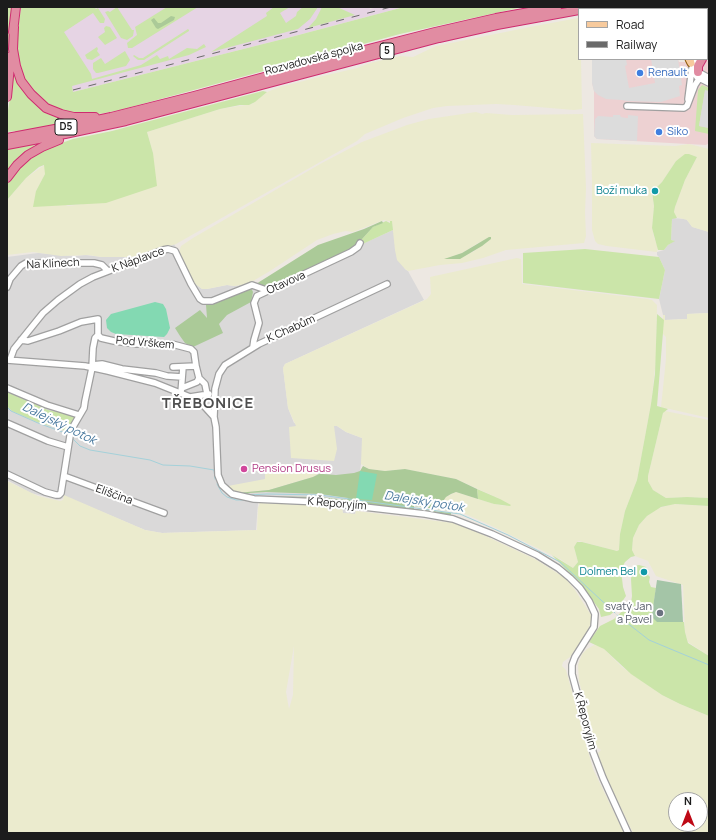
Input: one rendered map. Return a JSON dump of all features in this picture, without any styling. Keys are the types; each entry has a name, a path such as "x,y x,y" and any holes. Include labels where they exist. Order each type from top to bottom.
{"highway":[{"path":"7,97 16,7"},
{"path":"496,18 536,7"},
{"name":"Rozvadovská spojka","path":"196,99 345,55 496,18 557,7"},
{"name":"Rozvadovská spojka","path":"196,99 432,40 497,25 578,10"},
{"path":"14,27 13,49 18,72 26,89 40,103 53,112 74,117 124,114"},
{"path":"694,66 698,66 701,60"},
{"name":"D5","path":"7,138 196,99"},
{"name":"D5","path":"7,145 96,128 196,99"},
{"path":"7,178 21,161 38,149 58,140 96,128"}],"street":[{"path":"694,66 709,78"},
{"path":"694,66 709,83"},
{"path":"627,106 682,108 687,106 695,85 694,66"},
{"path":"688,102 694,66"},
{"name":"Otavova","path":"253,347 259,323 254,303 255,299 259,295 351,252 358,247 360,243"},
{"name":"K Náplavce","path":"8,360 10,350 21,340 43,313 80,284 108,271 168,249 175,251 178,255 190,284 203,301 212,301 252,285 269,291"},
{"name":"Na Klínech","path":"7,287 10,279 21,266 26,263 94,263 102,265 108,271"},
{"name":"K Chabům","path":"214,417 215,394 219,374 225,365 253,347 387,284"},
{"path":"7,474 45,492 56,495 61,493 70,436 85,401 92,366 95,338 98,336 98,319 81,322 60,331 28,341 21,340"},
{"name":"Pod Vrškem","path":"98,336 114,341 137,344 172,344 191,349 194,352 199,378 205,384 207,394"},
{"path":"8,360 92,366 136,377 181,390 190,398 204,406 214,417"},
{"path":"92,366 102,364 122,369 182,377"},
{"path":"173,367 196,366"},
{"path":"181,390 182,367"},
{"path":"181,390 197,382 199,378"},
{"path":"7,388 49,406 80,415"},
{"path":"190,398 207,394 215,394"},
{"name":"K Řeporyjím","path":"214,417 216,427 218,475 222,485 232,494 254,499 320,502 425,514 462,521 537,555 558,568 570,578 590,601 595,614 594,627 575,657 572,665 572,674 593,752 628,833"},
{"path":"7,423 48,441 68,447"},
{"name":"Eliščina","path":"64,476 164,513"}],"shaded area":[{"path":"28,7 369,7 370,9 378,7 404,7 73,92"},
{"path":"592,60 678,60 679,62 704,62 709,60 709,143 706,145 597,139 594,136 594,91 592,83"},
{"path":"592,60 626,60 627,65 625,66 629,88 655,83 651,60 678,60 682,85 679,86 680,96 661,102 606,99 594,91 592,83"},
{"path":"705,90 709,91 709,128 699,126"},
{"path":"613,115 620,115 621,117 626,118 628,118 628,115 638,116 637,141 597,139 594,136 595,119 598,116 613,117"},
{"path":"672,218 686,219 693,227 709,232 709,313 687,314 687,319 665,320 665,315 663,315 659,299 665,270 657,255 657,252 664,250 674,241 671,240"},
{"path":"393,230 405,269 408,271 424,300 285,364 283,368 288,408 294,423 337,426 346,432 362,438 362,457 356,499 358,503 355,514 343,513 342,508 258,503 256,530 162,533 145,530 64,496 62,499 57,500 31,493 7,480 7,257 38,253 102,257 137,256 174,244 179,252 187,273 202,289 207,289 227,285 234,286 248,284 253,281 256,284 349,250"}],"green space":[{"path":"7,7 13,7 7,85"},
{"path":"21,7 98,8 105,19 104,23 100,23 93,13 64,32 91,74 92,79 141,65 157,55 160,59 168,56 169,59 187,48 197,49 204,44 206,47 189,55 72,86 73,92 404,7 523,7 400,34 120,110 94,115 70,113 51,106 36,93 24,78 18,55 18,30"},
{"path":"117,7 132,30 134,30 133,36 127,40 121,38 105,12 110,12"},
{"path":"167,7 198,7 132,48 128,48 127,43 137,35 135,27"},
{"path":"274,7 290,7 280,13 286,23 296,16 297,12 303,7 318,7 310,19 298,29 211,52 267,16 266,13"},
{"path":"322,7 337,7 355,15 308,28 316,19"},
{"path":"171,16 175,17 174,20 158,29 151,20 154,18 158,23 161,23"},
{"path":"578,18 578,60 581,60 582,109 574,110 496,104 433,108 403,118 365,134 357,141 176,244 131,257 102,257 88,255 61,256 33,252 7,255 7,200 26,178 45,165 45,174 36,191 68,206 83,204 153,153 147,132 220,109 252,104 267,92 280,87 400,56 413,57 436,46"},
{"path":"106,26 110,27 117,38 105,45 98,37 105,32 104,28"},
{"path":"188,29 189,31 144,60 138,60 133,56 143,58"},
{"path":"97,47 97,51 100,55 92,60 87,59 85,55"},
{"path":"125,51 130,60 126,66 98,73 96,73 93,69 93,63 101,58 105,64"},
{"path":"14,72 24,92 39,107 75,121 15,132 7,132 7,117"},
{"path":"702,85 709,88 709,91 705,91 699,126 709,128 709,134 695,131 698,90"},
{"path":"263,91 267,92 249,105 240,105 220,109 147,132 153,153 157,186 106,203 33,207 36,191 45,174 44,165 39,167 26,178 7,200 7,184 20,168 38,153 53,146 73,139 112,131"},
{"path":"476,112 482,114 512,115 583,114 586,189 586,236 584,243 506,250 462,263 440,265 408,271 397,260 392,222 384,220 353,232 346,231 317,240 248,284 234,286 227,285 202,289 191,281 179,252 181,246 320,164 362,142 407,125 429,119","holes":["490,239 473,252 446,259 462,253 478,243"]},
{"path":"591,143 675,146 689,144 709,149 709,232 692,227 687,220 676,217 674,212 685,180 697,157 689,154 676,161 652,195 654,206 652,228 658,248 657,252 598,244 595,241 592,230"},
{"path":"36,144 7,172 7,151 9,149"},
{"path":"685,154 697,157 685,180 675,207 674,212 677,218 672,219 671,240 675,241 668,245 664,250 658,250 652,228 654,206 652,192 662,182 676,161"},
{"path":"382,221 383,223 373,227 354,248 268,288 256,284 318,245"},
{"path":"386,221 390,223 390,221 392,221 393,230 354,248 373,227"},
{"path":"491,237 491,239 482,246 460,259 444,259 462,253"},
{"path":"585,249 659,257 665,270 659,299 523,283 523,253"},
{"path":"517,258 521,259 522,284 647,299 652,300 657,305 656,359 651,404 637,480 625,511 620,534 619,550 617,551 579,541 574,547 578,562 573,568 560,559 461,512 439,508 446,497 456,492 494,504 506,506 500,499 456,479 405,469 385,471 369,469 361,464 362,438 346,432 337,426 334,426 337,449 334,461 291,458 289,427 296,426 288,408 283,368 285,364 427,299 431,294 430,277"},
{"path":"251,288 253,292 251,302 227,315 219,324 223,333 193,347 185,343 175,328 200,310 207,318 206,305"},
{"path":"155,302 163,304 166,309 170,328 164,337 116,334 107,328 106,320 111,314"},
{"path":"709,313 709,418 661,407 666,359 666,337 663,334 663,315 665,315 665,320 687,319 687,314"},
{"path":"657,314 664,320 657,406 668,409 663,413 648,481 653,490 666,498 709,498 709,506 675,504 661,507 647,516 639,525 633,538 632,550 635,556 631,557 625,562 621,570 623,587 626,596 617,609 610,615 601,617 599,609 580,584 552,555 573,568 578,562 574,547 577,542 617,551 619,550 620,534 625,511 637,480 651,404 655,374"},
{"path":"7,392 48,410 76,416 69,434 61,429 37,422 12,411 7,406"},
{"path":"665,411 709,420 709,498 666,498 653,490 648,481 663,413"},
{"path":"265,464 292,464 305,471 318,474 313,477 269,490 237,493 231,490 228,486 265,479"},
{"path":"363,466 369,469 385,471 405,469 456,479 477,489 478,499 456,492 446,497 439,507 452,509 452,511 414,506 414,509 451,513 451,515 448,515 336,500 248,496 320,497 347,500 348,498 320,494 266,492 249,493 246,495 237,493 269,490 313,477 321,473 336,475 354,473 360,471"},
{"path":"360,471 377,474 372,500 356,499"},
{"path":"7,481 38,496 60,501 63,500 64,495 145,530 162,533 257,530 258,508 260,503 342,508 343,513 355,514 356,511 453,523 479,533 535,559 565,578 575,590 591,615 591,623 586,634 570,657 563,662 562,666 566,670 593,769 624,833 7,833","holes":["294,646 293,695 289,709 286,692"]},
{"path":"477,489 511,505 494,504 478,499"},
{"path":"673,504 709,506 709,656 688,642 685,632 683,585 656,576 648,561 635,556 632,550 633,538 639,525 647,516 656,509"},
{"path":"639,565 646,567 650,577 649,582 651,587 656,588 652,614 666,622 684,622 688,643 709,656 709,716 662,695 631,674 604,649 589,642 600,626 614,619 631,603 631,579 633,566"},
{"path":"657,580 681,584 683,622 657,622 653,618 652,614"},
{"path":"594,645 599,646 622,667 662,695 709,716 709,833 633,833 606,777 598,753 601,750 595,743 579,681 578,665 582,654"}],"waterway":[{"name":"Dalejský potok","path":"7,407 11,411 38,423 68,434"},
{"name":"Dalejský potok","path":"72,438 80,446 90,450 150,460 163,465 190,466 214,470 215,479"},
{"name":"Dalejský potok","path":"217,484 222,493 227,497 236,500 244,500"},
{"name":"Dalejský potok","path":"248,495 320,495 460,514 508,535 560,562 615,613"},
{"name":"Dalejský potok","path":"617,615 649,640 709,665"}],"railway":[{"path":"73,90 391,7"}],"place":[{"name":"Renault","path":"640,73"},
{"name":"Siko","path":"659,132"},
{"name":"Boží muka","path":"655,191"},
{"name":"Pension Drusus","path":"244,469"},
{"name":"Dolmen Bel","path":"644,572"},
{"name":"svatý Jan a Pavel","path":"660,613"}],"district":[{"name":"TŘEBONICE","path":"208,404"}]}
